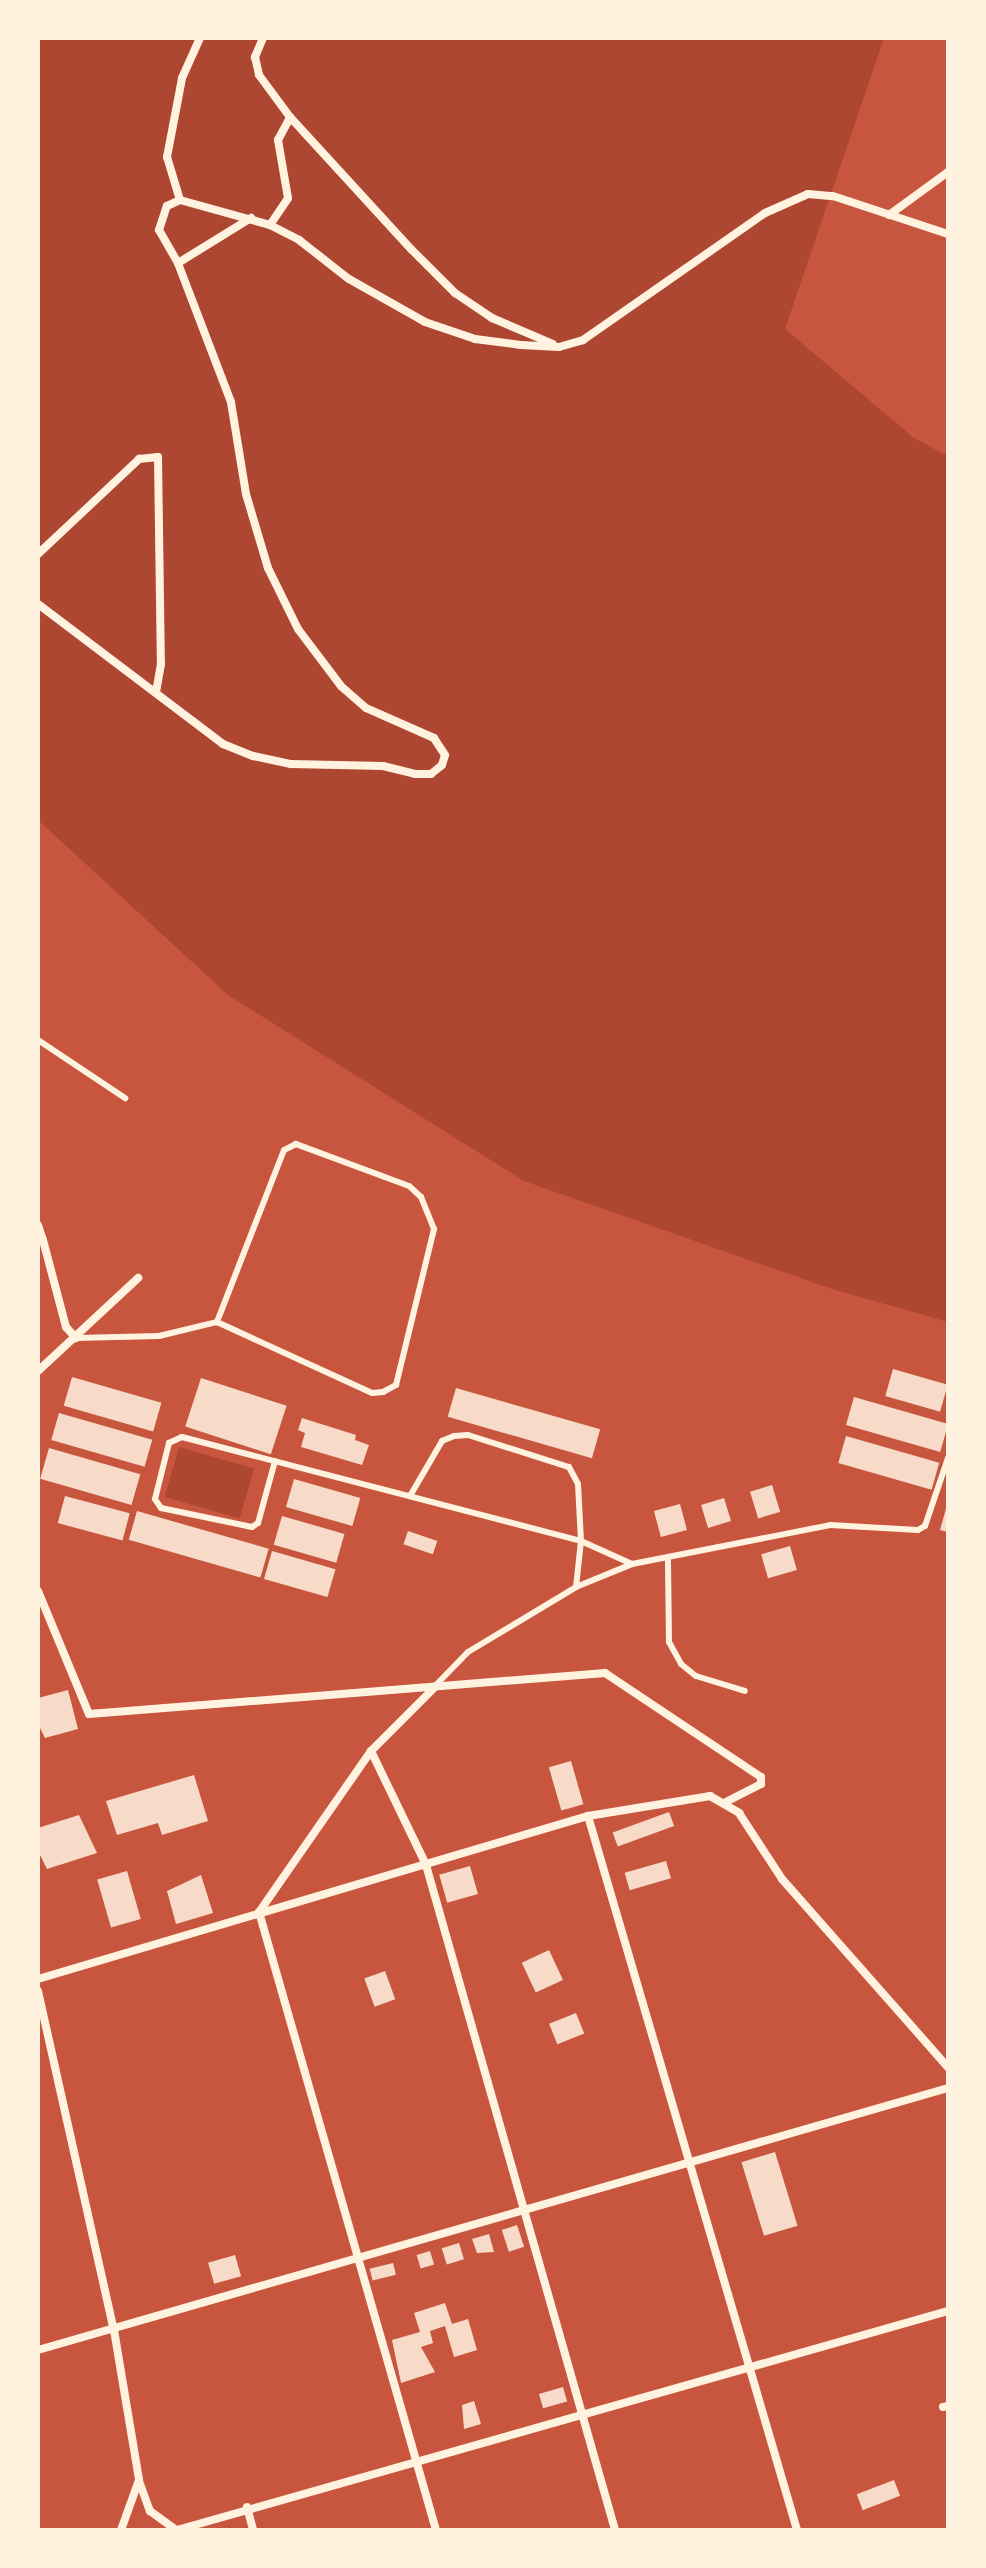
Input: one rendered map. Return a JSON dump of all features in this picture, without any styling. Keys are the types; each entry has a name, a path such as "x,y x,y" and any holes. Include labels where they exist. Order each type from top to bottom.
{"street":[{"path":"180,200 167,157 182,78 200,38"},
{"path":"263,38 255,57 259,75 290,117 455,293 492,318 559,347"},
{"path":"270,225 288,198 278,140 290,117"},
{"path":"889,215 948,172"},
{"path":"38,604 223,744 253,756 291,764 383,766 415,774 431,774 442,765 445,755 434,738 366,708 341,686 298,629 268,568 246,494 231,402 178,263 159,230 167,206 180,200 270,225 299,240 349,279 425,322 475,339 559,347 583,340 785,203 808,194 833,196 948,234"},
{"path":"178,263 251,218"},
{"path":"38,554 139,459 158,457 161,664 156,692"},
{"path":"38,1225 66,1327 76,1338"},
{"path":"38,1371 138,1278"},
{"path":"38,1591 89,1714 605,1673 761,1777 761,1784 726,1802"},
{"path":"259,1912 371,1751 435,1687"},
{"path":"371,1751 426,1865 615,2530"},
{"path":"38,1979 588,1816 697,1795 726,1802 759,1841 782,1879 948,2067"},
{"path":"588,1816 797,2530"},
{"path":"259,1912 355,2257 436,2530"},
{"path":"38,1991 114,2330 139,2480 150,2511 176,2530 415,2459 750,2370 948,2311"},
{"path":"38,2350 522,2208 690,2164 948,2088"},
{"path":"121,2530 139,2480"},
{"path":"247,2507 253,2530"}],"lane":[{"path":"38,1040 125,1098"},
{"path":"76,1338 159,1336 217,1322 372,1393 396,1385 434,1229 421,1197 409,1186 296,1144 284,1150 217,1322"},
{"path":"410,1496 442,1441 468,1435 575,1472 581,1541 576,1587"},
{"path":"275,1461 258,1523 252,1527 161,1508 155,1499 174,1438 275,1461 581,1541 632,1564"},
{"path":"435,1687 468,1652 576,1587 632,1564 668,1561 830,1525 918,1530 925,1526 948,1458"},
{"path":"668,1561 669,1642 681,1664 696,1676 745,1691"}],"shaded area":[{"path":"38,38 884,38 785,329 914,438 948,456 948,1322 832,1289 524,1181 228,995 38,820"},
{"path":"179,1447 254,1468 240,1518 165,1497"}],"building":[{"path":"893,1369 948,1385 940,1412 885,1396"},
{"path":"72,1377 161,1403 153,1431 64,1406"},
{"path":"201,1378 287,1406 271,1454 185,1427"},
{"path":"456,1388 600,1429 592,1458 448,1417"},
{"path":"854,1397 948,1424 940,1452 846,1425"},
{"path":"59,1413 152,1440 145,1467 51,1440"},
{"path":"302,1418 356,1435 355,1440 369,1445 362,1465 301,1447 305,1433 298,1430"},
{"path":"846,1436 939,1463 932,1490 838,1463"},
{"path":"49,1448 140,1474 131,1505 40,1479"},
{"path":"294,1479 360,1498 352,1526 286,1507"},
{"path":"772,1485 780,1512 758,1519 750,1492"},
{"path":"65,1496 130,1513 122,1540 58,1523"},
{"path":"724,1498 731,1521 708,1528 701,1505"},
{"path":"680,1504 687,1530 661,1537 654,1511"},
{"path":"948,1506 948,1532 940,1530"},
{"path":"137,1511 269,1549 260,1578 129,1540"},
{"path":"282,1516 344,1534 336,1563 274,1545"},
{"path":"408,1531 437,1541 433,1554 403,1544"},
{"path":"790,1546 797,1570 768,1578 761,1554"},
{"path":"272,1551 335,1569 327,1597 264,1579"},
{"path":"68,1690 78,1729 45,1738 38,1724 38,1698"},
{"path":"571,1761 583,1804 561,1811 549,1767"},
{"path":"194,1775 208,1821 162,1835 158,1823 117,1835 106,1801"},
{"path":"669,1812 674,1826 618,1847 613,1833"},
{"path":"79,1815 97,1853 47,1869 38,1851 38,1828"},
{"path":"666,1861 671,1878 630,1890 625,1873"},
{"path":"470,1866 478,1894 447,1903 439,1875"},
{"path":"127,1871 141,1919 111,1928 97,1880"},
{"path":"201,1875 213,1913 176,1924 167,1891"},
{"path":"549,1950 563,1980 536,1993 522,1963"},
{"path":"385,1971 395,1999 375,2007 364,1979"},
{"path":"576,2013 584,2033 557,2044 549,2024"},
{"path":"775,2152 798,2226 764,2236 742,2162"},
{"path":"517,2225 524,2247 509,2252 502,2230"},
{"path":"489,2234 494,2252 477,2253 472,2239"},
{"path":"459,2243 464,2259 447,2265 442,2248"},
{"path":"430,2251 434,2264 421,2268 417,2255"},
{"path":"235,2255 241,2276 214,2284 208,2263"},
{"path":"393,2263 396,2275 373,2280 370,2269"},
{"path":"445,2303 452,2324 468,2319 477,2350 454,2357 445,2326 430,2331 433,2343 421,2347 435,2372 401,2383 392,2340 420,2332 414,2313"},
{"path":"563,2387 567,2401 543,2408 539,2394"},
{"path":"474,2401 481,2424 464,2429 462,2405"},
{"path":"894,2480 900,2496 863,2510 857,2494"}]}
